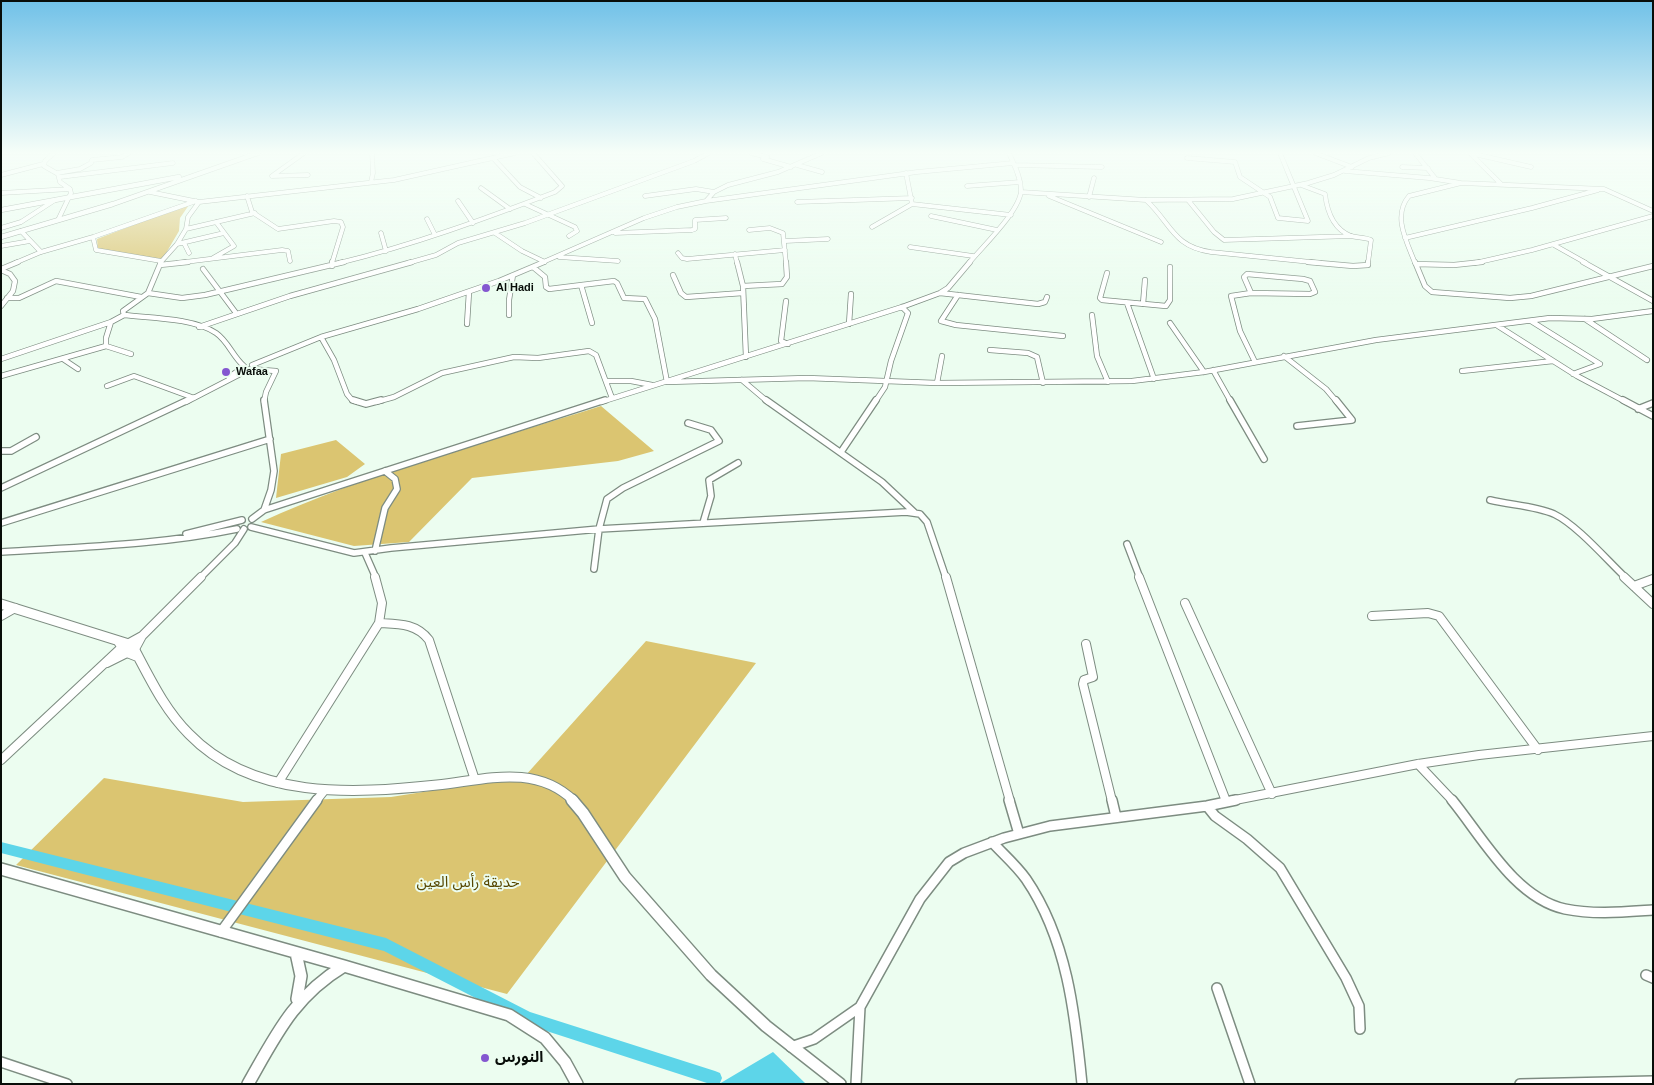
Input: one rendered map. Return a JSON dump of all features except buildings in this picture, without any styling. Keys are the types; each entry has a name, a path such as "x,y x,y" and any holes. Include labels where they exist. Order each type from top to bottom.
{"street":[{"path":"1,210 35,204"},
{"path":"1,228 21,222 49,204"},
{"path":"58,220 67,204"},
{"path":"1,237 109,204"},
{"path":"1,270 42,252 193,204"},
{"path":"124,315 123,311 148,293 161,263 177,244 186,229 188,217 197,204"},
{"path":"249,204 252,212 280,229 334,221 341,222 343,227 333,256 332,266"},
{"path":"460,204 473,223"},
{"path":"503,204 510,209"},
{"path":"148,293 187,298 332,266 473,223 524,204 549,214 576,229 576,232 569,236"},
{"path":"199,327 236,313 436,255 458,243 577,204"},
{"path":"1,488 194,398 248,367 321,337 418,310 469,292 545,262 656,214 696,204"},
{"path":"872,227 912,204 1011,215"},
{"path":"1,760 106,663 142,636 235,543 246,526 264,510 612,398 788,344 940,293 948,288 973,256 1011,215 1016,204"},
{"path":"1067,204 1161,242"},
{"path":"1150,204 1164,218 1184,244 1193,248 1211,252 1353,266 1368,265 1371,240 1366,237 1224,240 1214,232 1191,204"},
{"path":"1272,204 1278,219 1309,220 1302,204"},
{"path":"1325,204 1330,219 1353,236"},
{"path":"1405,204 1401,229 1425,286 1432,292 1498,299 1531,296 1653,266"},
{"path":"1405,238 1548,204"},
{"path":"1635,204 1653,211"},
{"path":"186,229 255,213"},
{"path":"931,216 997,230"},
{"path":"1416,264 1445,267 1467,265 1554,245 1653,216"},
{"path":"614,233 692,230 695,228 695,220 726,218"},
{"path":"427,219 435,235"},
{"path":"212,259 219,253 234,247 216,222"},
{"path":"743,286 784,283 787,277 785,240 782,233 774,228 749,230"},
{"path":"21,231 42,252"},
{"path":"495,232 522,251 545,262"},
{"path":"381,233 386,251"},
{"path":"177,244 224,234"},
{"path":"93,237 96,250 161,263 284,250 288,252 290,262"},
{"path":"785,240 828,239"},
{"path":"1,246 30,241"},
{"path":"184,243 189,253"},
{"path":"1554,245 1653,301"},
{"path":"910,247 973,256"},
{"path":"678,253 682,258 687,259 785,250"},
{"path":"735,254 743,286 746,357"},
{"path":"557,256 618,262"},
{"path":"533,267 545,277 546,287 549,289 615,281 624,298 642,298 646,300 655,319 666,382"},
{"path":"1107,273 1100,299 1166,306 1169,304 1170,267"},
{"path":"203,269 236,313"},
{"path":"1,270 10,274 15,281 13,291 1,306"},
{"path":"1251,293 1244,277 1247,274 1303,279 1310,281 1315,288 1314,293 1310,294 1251,293 1234,294 1231,297 1240,331 1255,362"},
{"path":"508,315 513,275"},
{"path":"673,275 681,293 686,297 743,293"},
{"path":"1144,304 1145,280"},
{"path":"7,298 19,298 54,281 141,297"},
{"path":"581,285 592,323"},
{"path":"468,324 469,292"},
{"path":"940,293 1038,304 1045,302 1047,296"},
{"path":"849,324 851,294"},
{"path":"958,296 941,321 956,325 1063,336"},
{"path":"786,302 781,341 788,344"},
{"path":"1128,303 1154,379"},
{"path":"841,452 887,381 891,361 908,313 902,307"},
{"path":"666,382 807,378 937,383 1043,383 1154,379 1204,372 1376,340 1550,318 1585,319 1653,311"},
{"path":"1,359 111,322 124,315 173,321 199,327 218,335 234,357 248,367 276,372 267,388 264,399 264,412 274,466 273,486 264,510"},
{"path":"1092,315 1097,356 1108,382"},
{"path":"1585,319 1647,360"},
{"path":"1531,321 1600,364 1573,374"},
{"path":"106,346 106,338 111,322"},
{"path":"1170,323 1204,372"},
{"path":"1498,326 1573,374 1653,416"},
{"path":"321,337 334,360 343,389 352,400 361,403 372,403 389,399 442,373 518,356 538,358 592,352 596,355 612,398"},
{"path":"1,376 106,346 130,354"},
{"path":"990,350 1028,353 1037,357 1043,383"},
{"path":"937,383 938,368 942,356"},
{"path":"1284,356 1326,389 1352,420 1297,426"},
{"path":"63,359 78,368"},
{"path":"1462,371 1553,361"},
{"path":"1213,370 1264,459"},
{"path":"698,372 704,381"},
{"path":"107,386 134,376 194,398"},
{"path":"742,380 763,398 882,482 915,513"},
{"path":"606,381 631,381 654,385"},
{"path":"1638,409 1653,403"},
{"path":"594,569 599,529 606,502 611,495 719,441 717,436 709,429 688,423"},
{"path":"1,450 12,451 36,437"},
{"path":"1,523 270,439"},
{"path":"703,523 711,496 709,480 738,463"},
{"path":"376,551 385,508 397,489 395,479 386,471"},
{"path":"1490,500 1512,506 1538,509 1555,515 1579,533 1653,604"},
{"path":"242,520 235,526 246,526 344,551 365,553 599,529 856,514 920,514 927,522 948,583 1019,834"},
{"path":"242,520 246,526"},
{"path":"175,537 212,526 242,520"},
{"path":"1,552 81,547 208,534 246,526"},
{"path":"1127,544 1226,802"},
{"path":"278,783 379,623 383,596 365,553"},
{"path":"1634,586 1653,579"},
{"path":"1185,603 1272,794"},
{"path":"1,604 16,607 128,648 159,696 198,744 221,761 242,771 278,783 324,791 378,791 517,776 535,778 558,788 567,795 590,825 616,867 682,944 743,1006 791,1047 840,1084"},
{"path":"1,616 16,607"},
{"path":"1372,616 1428,613 1439,616 1538,750"},
{"path":"379,623 417,627 426,636 434,653 475,780"},
{"path":"1086,644 1093,677 1084,680 1083,684 1116,817"},
{"path":"856,1084 860,1007 920,899 936,876 949,862 964,852 1050,826 1207,806 1418,764 1479,755 1653,736"},
{"path":"1418,764 1437,781 1514,879 1543,901 1556,907 1591,911 1653,910"},
{"path":"221,932 324,791"},
{"path":"1207,806 1215,816 1261,850 1280,868 1346,978 1359,1006 1360,1028"},
{"path":"992,842 1025,878 1048,917 1063,964 1074,1012 1082,1084"},
{"path":"1,869 344,966 509,1015 545,1038 565,1062 577,1084"},
{"path":"296,953 300,964 301,976 296,1004"},
{"path":"248,1084 296,1004 318,981 344,966"},
{"path":"1217,988 1250,1084"},
{"path":"791,1047 814,1039 860,1007"},
{"path":"1,1062 67,1084"},
{"path":"1520,1084 1653,1081"}],"green space":[{"path":"189,205 180,218 179,231 162,260 98,251 97,239"},
{"path":"601,406 654,451 618,461 472,478 409,542 354,546 261,522 302,504 386,473"},
{"path":"336,440 365,464 347,477 276,498 281,454"},
{"name":"حديقة رأس العين","path":"646,641 756,663 507,994 16,865 104,778 243,802 391,797 525,776"}],"water":[{"path":"773,1052 806,1084 719,1084"}],"waterway":[{"path":"1,847 386,945 528,1018 715,1078"}],"place":[{"name":"Al Hadi","path":"486,288"},
{"name":"Wafaa","path":"226,372"},
{"name":"النورس","path":"485,1058"}]}
